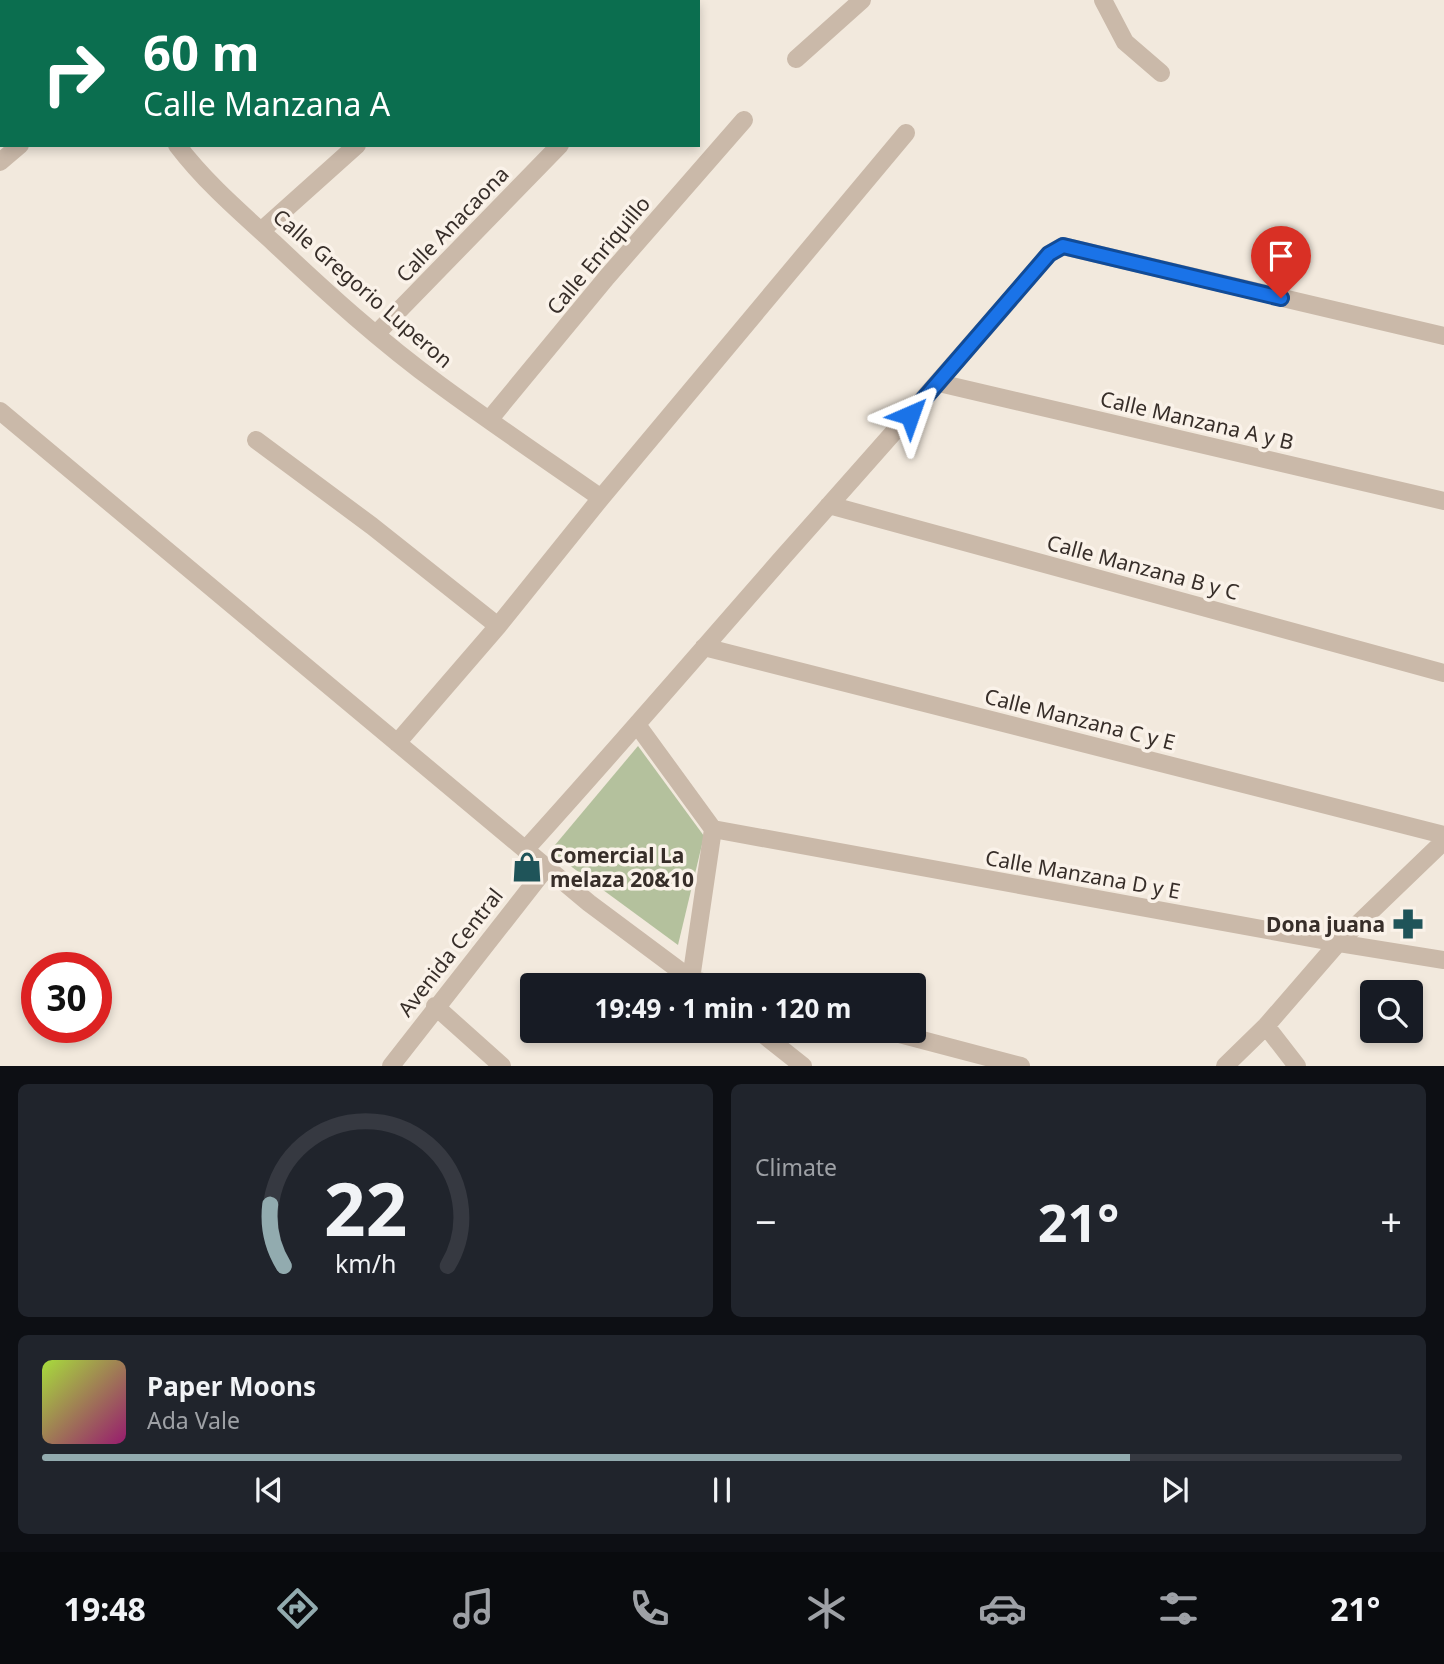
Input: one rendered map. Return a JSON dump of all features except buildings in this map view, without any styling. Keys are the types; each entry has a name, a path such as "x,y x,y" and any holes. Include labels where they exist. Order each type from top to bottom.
{"street":[{"path":"796,59 862,0"},
{"path":"1103,0 1125,42 1161,73"},
{"name":"Calle Enriquillo","path":"489,420 607,277 744,120"},
{"path":"397,743 498,626 601,498 906,133"},
{"path":"0,162 18,147"},
{"name":"Calle Gregorio Luperon","path":"178,147 194,168 336,301 439,384 601,498"},
{"path":"261,231 355,147"},
{"name":"Calle Anacaona","path":"376,334 559,147"},
{"path":"525,850 638,726 704,647 939,383 1049,254 1063,246 1444,336"},
{"name":"Calle Manzana A y B","path":"939,383 1444,501"},
{"path":"0,411 546,868 683,973"},
{"path":"256,440 372,526 498,626"},
{"name":"Calle Manzana B y C","path":"829,505 1444,673"},
{"name":"Calle Manzana C y E","path":"704,647 1444,835"},
{"path":"638,726 713,829 696,973"},
{"name":"Calle Manzana D y E","path":"713,829 1444,960"},
{"path":"1225,1066 1266,1026 1338,943 1444,841"},
{"name":"Avenida Central","path":"391,1066 435,1006 546,868"},
{"path":"435,1006 502,1066"},
{"path":"1266,1026 1297,1066"},
{"path":"926,1041 1021,1066"},
{"path":"773,1043 794,1062"}],"green space":[{"path":"638,746 704,836 678,945 550,851"}],"place":[{"name":"Comercial La melaza 20&10","path":"527,867"},
{"name":"Dona juana","path":"1408,924"}],"route":[{"path":"910,415 1049,254 1063,246 1281,298"}]}
